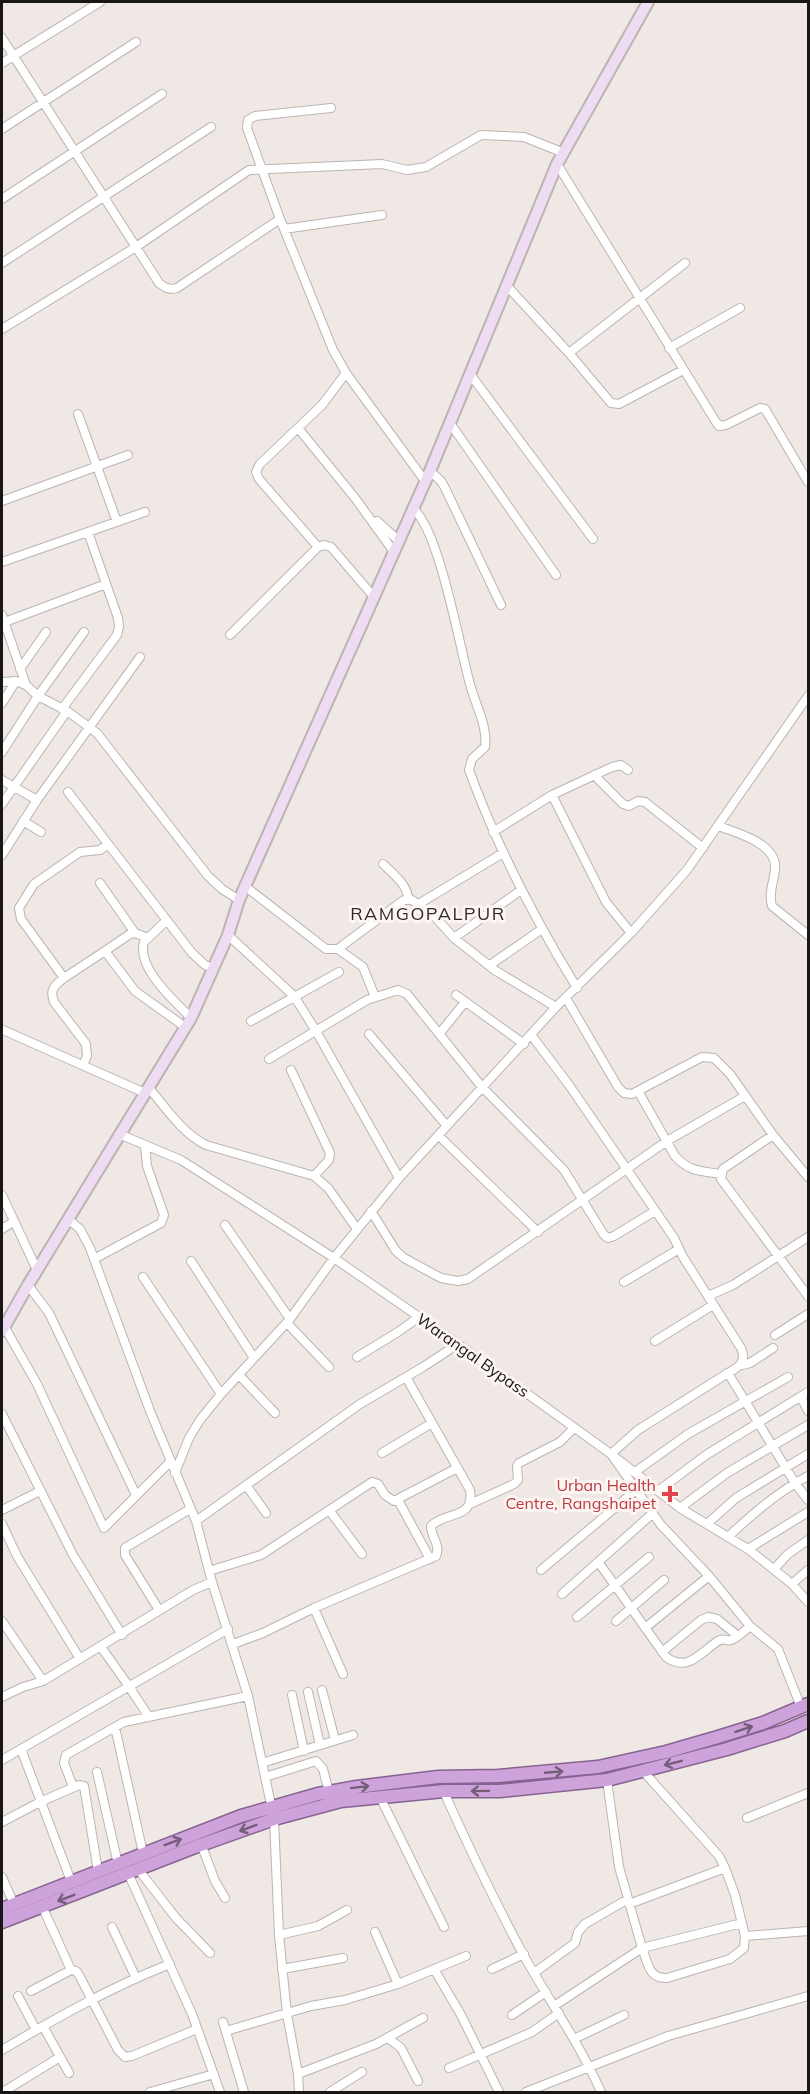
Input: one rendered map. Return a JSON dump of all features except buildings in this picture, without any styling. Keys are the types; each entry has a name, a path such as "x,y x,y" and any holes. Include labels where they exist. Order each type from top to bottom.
{"highway":[{"path":"2,1922 329,1792 438,1777 498,1776 598,1767 666,1752 718,1737 763,1723 805,1705"},
{"path":"2,1909 241,1816 380,1797 444,1791 500,1791 607,1780 727,1749 785,1731 808,1721"}],"main road":[{"path":"3,1329 68,1218 188,1023 228,935 239,900 428,476 557,164 648,2"}],"street":[{"path":"2,63 100,2"},
{"path":"2,38 159,283 169,290 177,288 280,219"},
{"path":"2,129 136,42"},
{"path":"2,199 162,93"},
{"path":"331,108 255,116 248,120 247,128 280,219 333,350 346,373 428,476 441,481 501,605"},
{"path":"2,263 211,127"},
{"path":"2,329 136,247 249,170 382,164 407,170 426,167 481,135 524,137 564,153"},
{"path":"557,164 719,426 726,425 760,408 765,409 808,482"},
{"path":"284,229 382,215"},
{"path":"569,353 685,263"},
{"path":"506,285 569,353 607,400 615,404 683,370"},
{"path":"669,348 740,308"},
{"path":"318,547 258,479 256,472 260,464 322,405 346,373"},
{"path":"470,374 592,539"},
{"path":"78,414 117,522"},
{"path":"450,423 556,575"},
{"path":"298,428 355,498 394,552"},
{"path":"2,501 128,455"},
{"path":"413,509 424,521 441,571 485,733 485,747 472,759 469,770 493,832 521,890 577,988"},
{"path":"2,562 145,512"},
{"path":"377,521 399,541"},
{"path":"2,804 117,635 118,618 88,532"},
{"path":"230,635 318,547 324,545 331,547 374,597"},
{"path":"26,685 3,620 106,584"},
{"path":"20,669 46,632"},
{"path":"2,752 38,696 84,632"},
{"path":"2,855 37,800 140,657"},
{"path":"2,682 16,681 26,685 38,696 64,710 97,733 208,876 222,890 239,900"},
{"path":"2,703 16,681"},
{"path":"175,1473 189,1438 200,1420 289,1321 334,1258 399,1178 532,1036 556,1007 631,933 687,870 808,696"},
{"path":"493,832 552,795 594,775 617,765 628,770"},
{"path":"594,775 623,804 629,806 638,801 645,802 703,848"},
{"path":"2,780 37,800"},
{"path":"68,792 198,959 213,968"},
{"path":"552,795 606,902 631,933"},
{"path":"23,821 41,832"},
{"path":"718,826 746,835 770,853 776,862 770,900 772,906 808,935"},
{"path":"64,978 21,919 19,908 34,885 80,852 100,850 108,844"},
{"path":"417,905 503,853"},
{"path":"383,864 405,886 408,899"},
{"path":"100,883 135,933 148,938"},
{"path":"246,888 326,949 338,949 408,899"},
{"path":"454,938 521,890"},
{"path":"408,899 436,918 454,938 496,971 556,1007"},
{"path":"167,920 144,942 143,954 155,980 188,1023"},
{"path":"490,965 542,929"},
{"path":"83,1065 87,1056 86,1044 54,1002 51,996 53,987 130,934 135,933"},
{"path":"228,935 294,996 399,1178"},
{"path":"338,949 363,967 375,997"},
{"path":"105,951 135,990 188,1023"},
{"path":"251,1020 339,972"},
{"path":"269,1059 375,997 398,990 402,991 482,1087 557,1162 570,1178 600,1230 608,1238 655,1211"},
{"path":"456,995 524,1044"},
{"path":"566,998 618,1087 624,1093 638,1091 702,1057 714,1058 723,1066 773,1135 808,1177"},
{"path":"440,1034 465,1002"},
{"path":"3,1030 147,1090 187,1133 206,1145 314,1176 328,1188 357,1229"},
{"path":"369,1034 447,1126"},
{"path":"532,1036 569,1084 655,1211 743,1353 742,1365"},
{"path":"291,1070 330,1153 329,1160 314,1176"},
{"path":"638,1091 675,1156 690,1169 721,1174"},
{"path":"371,1211 396,1251 415,1265 449,1281 468,1279 667,1142 745,1095"},
{"name":"Warangal Bypass","path":"119,1134 181,1160 334,1258 611,1454 680,1508 708,1523 775,1568 808,1601"},
{"path":"773,1135 723,1169 721,1174 725,1185 808,1296"},
{"path":"439,1136 538,1232"},
{"path":"94,1259 161,1223 164,1219 147,1166 145,1146"},
{"path":"2,1194 37,1270"},
{"path":"68,1218 80,1229 94,1259 170,1462 196,1521 212,1582 248,1696 273,1813 282,1969 299,2092"},
{"path":"2,1229 13,1222"},
{"path":"225,1225 289,1321 329,1367"},
{"path":"708,1296 733,1286 808,1237"},
{"path":"624,1282 679,1249"},
{"path":"191,1261 254,1358"},
{"path":"143,1277 221,1394"},
{"path":"28,1285 50,1314 136,1495"},
{"path":"655,1341 713,1305"},
{"path":"776,1335 808,1314"},
{"path":"357,1357 418,1317"},
{"path":"3,1329 37,1384 104,1528 170,1462"},
{"path":"196,1521 360,1404 458,1344"},
{"path":"772,1348 638,1430 611,1454 652,1514 709,1576 750,1626 778,1649 805,1705"},
{"path":"728,1373 788,1468 795,1483 808,1500"},
{"path":"239,1375 275,1413"},
{"path":"406,1377 470,1490 470,1504"},
{"path":"635,1472 688,1434 788,1377"},
{"path":"658,1491 706,1455 805,1395 808,1411"},
{"path":"2,1414 73,1555 122,1635"},
{"path":"382,1453 432,1423"},
{"path":"680,1508 727,1473 808,1425"},
{"path":"233,1644 430,1559 438,1552 431,1526 435,1522 460,1512 470,1504 514,1484 518,1480 517,1466 519,1463 560,1443 574,1428"},
{"path":"708,1523 736,1498 808,1454"},
{"path":"209,1571 261,1555 372,1482 378,1484 390,1500 398,1500 457,1467"},
{"path":"728,1537 749,1517 808,1476"},
{"path":"246,1485 266,1513"},
{"path":"541,1570 636,1490"},
{"path":"2,1510 40,1491"},
{"path":"398,1500 430,1559"},
{"path":"159,1610 125,1555 125,1548 190,1509"},
{"path":"329,1510 362,1554"},
{"path":"748,1549 808,1512"},
{"path":"562,1594 652,1514"},
{"path":"2,1524 17,1556 80,1659"},
{"path":"775,1568 788,1554 808,1540"},
{"path":"577,1617 649,1557"},
{"path":"599,1563 669,1660 687,1664 720,1640 730,1641 750,1626"},
{"path":"792,1584 808,1570"},
{"path":"645,1628 709,1576"},
{"path":"616,1621 664,1580"},
{"path":"2,1697 23,1687 43,1682 159,1610 193,1590 212,1582"},
{"path":"314,1608 343,1674"},
{"path":"662,1652 701,1620 708,1617 717,1619 738,1636"},
{"path":"2,1621 4,1630 43,1682"},
{"path":"2,1760 228,1629"},
{"path":"101,1647 129,1685 148,1717"},
{"path":"322,1690 334,1740"},
{"path":"308,1692 320,1745"},
{"path":"292,1695 304,1751"},
{"path":"73,1787 64,1763 66,1755 115,1726 124,1722 248,1696"},
{"path":"115,1726 143,1853"},
{"path":"262,1763 353,1735"},
{"path":"21,1749 72,1881"},
{"path":"265,1777 316,1761 323,1769 329,1792"},
{"path":"607,1780 620,1867 628,1901 651,1973 662,1978 736,1956 744,1948 745,1936 725,1868 711,1847 643,1771"},
{"path":"97,1772 118,1863"},
{"path":"438,1777 481,1873 534,1973 590,2068 601,2092"},
{"path":"2,1822 40,1802 82,1785 85,1788 98,1871"},
{"path":"747,1818 808,1793"},
{"path":"380,1797 444,1927"},
{"path":"201,1844 213,1877 225,1898"},
{"path":"534,1973 572,1946 585,1924 628,1901 725,1868"},
{"path":"133,1871 210,1953"},
{"path":"133,1871 192,2014 220,2092"},
{"path":"2,1877 14,1904"},
{"path":"42,1906 70,1970"},
{"path":"279,1935 318,1926 347,1910"},
{"path":"449,2067 532,2032 557,2009 642,1948 742,1923"},
{"path":"112,1927 136,1978"},
{"path":"745,1936 808,1931"},
{"path":"375,1932 398,1984"},
{"path":"492,1969 524,1954"},
{"path":"226,2031 310,2006 345,2000 398,1984 466,1956"},
{"path":"282,1969 343,1958"},
{"path":"2,2050 39,2028 136,1978 170,1965"},
{"path":"434,1969 461,2015 499,2092"},
{"path":"31,1991 70,1970 76,1971 118,2050 125,2057 197,2029"},
{"path":"512,2015 546,1992"},
{"path":"18,1996 69,2073"},
{"path":"526,2092 668,2036 808,1996"},
{"path":"574,2039 624,2015"},
{"path":"298,2074 388,2038 423,2018"},
{"path":"223,2022 244,2092"},
{"path":"388,2038 401,2048 418,2081"},
{"path":"3,2092 60,2057"},
{"path":"330,2092 362,2072"},
{"path":"150,2092 214,2074"}],"place":[{"name":"Urban Health Centre, Rangshaipet","path":"670,1494"}],"district":[{"name":"RAMGOPALPUR","path":"428,914"}]}
